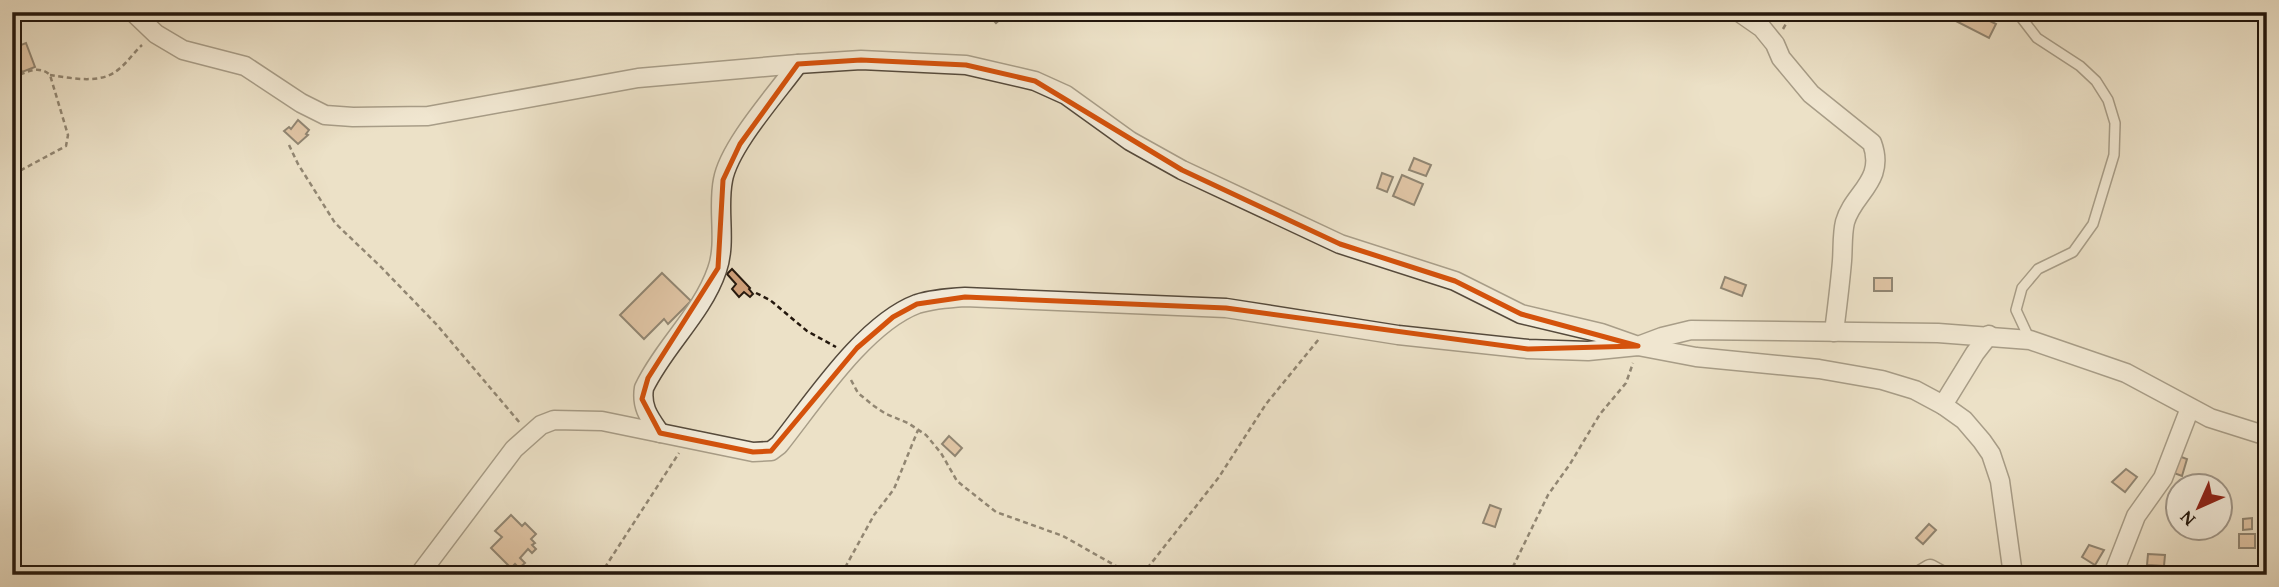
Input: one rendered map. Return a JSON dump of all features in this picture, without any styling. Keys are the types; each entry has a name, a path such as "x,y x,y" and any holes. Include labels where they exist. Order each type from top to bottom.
{"street":[{"path":"134,12 156,34 183,50 245,66 301,103 325,115 428,116 638,78 861,60 965,65 1035,81 1066,95 1130,141 1182,170 1340,244 1455,281 1521,314 1601,333 1638,346 1696,357 1819,369 1882,380 1915,390 1943,405 1964,421 1991,454 2000,481 2013,575"},
{"path":"1740,12 1762,28 1775,44 1781,58 1811,94 1872,143 1876,154 1873,174 1845,222 1834,332"},
{"path":"660,433 645,412 642,399 644,388 705,296 718,268 723,180 728,164 756,120 798,64"},
{"path":"419,575 514,449 541,425 554,420 602,421 753,452 771,451 779,445 857,348 893,317 917,304 941,298 1226,308 1398,335 1528,349 1588,351 1638,346 1691,330 1989,335 2030,340 2126,373 2210,418 2267,436"},
{"path":"1943,405 1989,335"},
{"path":"2113,575 2136,516 2162,478 2190,408"},
{"path":"1920,575 1930,569 1941,575"}],"lane":[{"path":"2017,12 2037,37 2080,66 2096,81 2108,100 2115,123 2114,155 2093,224 2073,252 2038,269 2022,288 2016,310 2030,340"}],"path":[{"path":"50,75 106,78 156,34"},
{"path":"12,78 39,69 44,69 50,75 68,135 65,146 12,175"},
{"path":"289,145 335,223 437,325 529,434"},
{"path":"756,293 770,300 802,328 827,343 837,347 857,348"},
{"path":"1142,575 1219,477 1266,404 1329,325"},
{"path":"1509,575 1548,495 1600,414 1626,383 1638,346"},
{"path":"844,364 858,393 864,399 886,414 919,429 941,453 957,481 996,512 1063,536 1132,575"},
{"path":"841,575 874,515 894,489 919,429"},
{"path":"600,575 688,439"}],"highlighted area":[{"path":"861,60 966,65 1035,81 1182,170 1340,244 1455,281 1521,314 1638,346 1528,349 1226,308 965,297 917,304 893,317 857,348 771,451 753,452 660,433 642,399 648,378 718,268 723,180 740,144 798,64"}],"building":[{"path":"999,12 1003,17 996,23 987,13"},
{"path":"1953,12 1972,12 1996,24 1989,38 1950,18"},
{"path":"26,43 35,67 22,72 13,48"},
{"path":"298,120 309,130 306,134 308,135 298,144 284,131 289,127 291,129"},
{"path":"1414,158 1431,165 1426,176 1409,170"},
{"path":"1382,173 1393,177 1387,192 1377,188"},
{"path":"1402,175 1423,184 1414,205 1393,196"},
{"path":"732,269 750,288 753,294 750,297 744,292 739,297 732,289 736,284 727,274"},
{"path":"662,273 691,301 668,324 664,319 644,339 620,315"},
{"path":"1725,277 1746,285 1742,296 1721,288"},
{"path":"1874,278 1892,278 1892,291 1874,291"},
{"path":"949,436 962,448 955,456 942,444"},
{"path":"2176,455 2187,459 2183,472 2171,472"},
{"path":"2126,469 2137,477 2125,492 2112,482"},
{"path":"1490,505 1501,509 1495,527 1483,523"},
{"path":"511,515 522,526 525,523 536,534 531,539 536,549 532,553 528,549 520,558 525,563 519,568 515,564 511,568 491,548 502,537 495,531"},
{"path":"2252,518 2252,529 2243,530 2243,519"},
{"path":"1929,524 1936,530 1923,544 1916,538"},
{"path":"2239,534 2255,534 2255,548 2239,548"},
{"path":"2089,545 2104,550 2095,565 2082,557"},
{"path":"2148,554 2165,555 2164,566 2147,565"}]}
